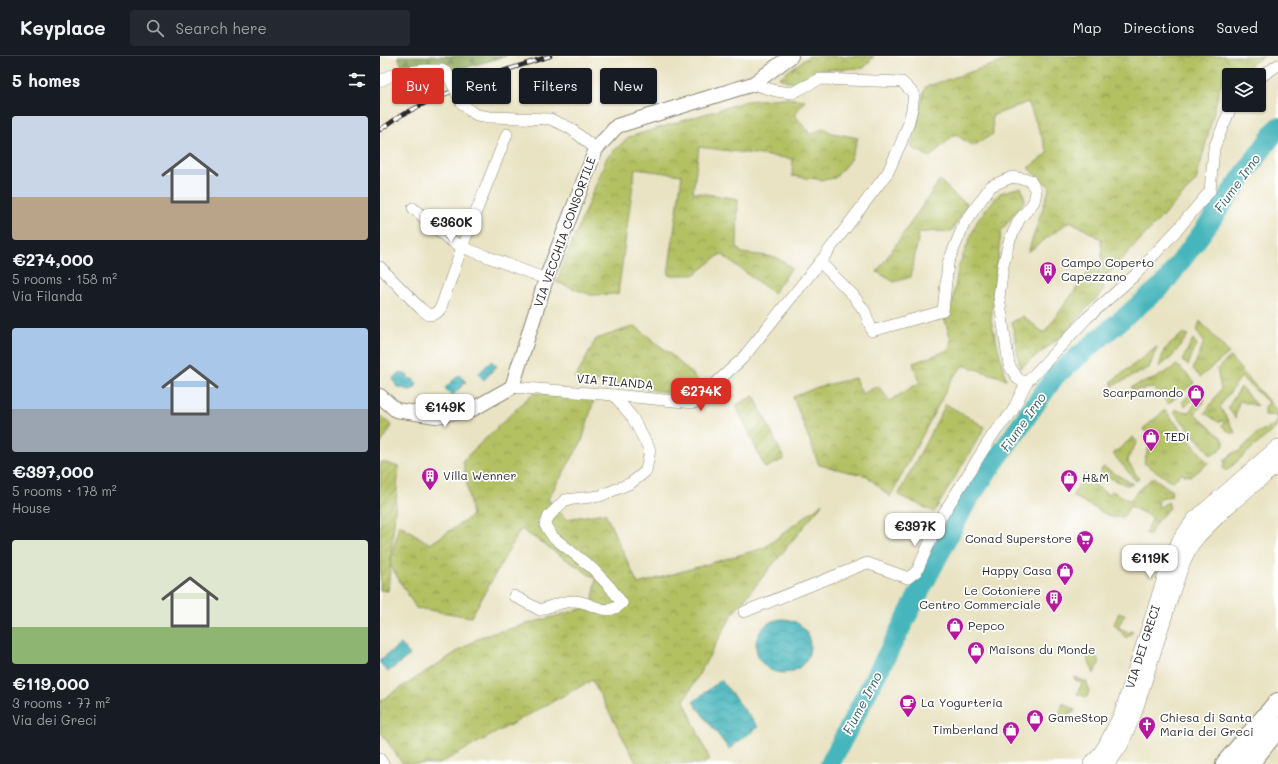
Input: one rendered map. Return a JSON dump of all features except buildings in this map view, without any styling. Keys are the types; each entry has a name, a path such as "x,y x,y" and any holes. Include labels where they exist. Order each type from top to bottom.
{"highway":[{"path":"1226,764 1278,703"},
{"path":"1248,764 1278,727"}],"main road":[{"name":"VIA DEI GRECI","path":"1091,764 1099,756 1106,745 1122,713 1169,565 1180,540 1194,520 1278,447"},
{"name":"VIA DEI GRECI","path":"1107,764 1114,757 1120,746 1134,714 1170,598 1181,566 1191,545 1199,535 1227,508 1278,464"}],"street":[{"name":"VIA VECCHIA CONSORTILE","path":"512,387 546,280 596,149 618,126 753,84 791,56"},
{"path":"1266,73 1278,64"},
{"path":"380,81 396,73 442,70 447,73 462,103 470,111 489,117 550,119 570,128 596,149"},
{"name":"VIA FILANDA","path":"512,387 694,403 742,359 820,262 888,172 901,144 908,124 914,94 902,82 820,79 792,93 776,91 753,84"},
{"path":"744,612 866,563 908,578 917,571 940,519 992,436 1012,412 1026,383 1087,318 1136,275 1210,191 1214,148 1229,112"},
{"path":"380,267 421,309 429,315 435,314 440,310 462,247 507,134"},
{"path":"820,262 854,295 865,312 872,331 944,311 948,263 964,224 992,186 1012,177 1030,180 1036,191 1034,202 1019,220 1009,242 1003,266 999,297 1009,365 1018,379 1026,383"},
{"path":"413,208 447,238 462,247 546,280"},
{"path":"380,396 396,410 436,416 473,408 512,387"},
{"path":"514,596 540,610 574,601 608,610 617,607 622,602 592,568 553,537 545,525 549,516 565,500 600,496 631,483 646,471 650,450 632,417 614,395"}],"green space":[{"path":"398,56 506,56 465,68 452,68 452,75 444,79 444,68 403,68"},
{"path":"809,56 874,56 864,68 820,70 792,83 779,78"},
{"path":"1019,56 1264,56 1246,68 1222,68 1222,83 1196,181 1103,279 1101,239 1070,221 1028,252 1050,187 1028,168 1048,153 1028,102 992,116 993,134 973,146 955,134 930,157 911,147 925,87"},
{"path":"784,98 805,100 795,115 810,134 824,128 832,133 858,138 850,160 835,178 824,180 792,176 793,159 699,147 693,192 738,199 737,246 741,253 776,257 792,268 773,293 721,254 694,275 668,275 682,175 635,169 618,294 591,295 556,282 607,157 629,137 747,101"},
{"path":"940,180 957,197 968,204 951,232 937,231 919,233 911,277 894,282 877,272"},
{"path":"1021,187 1025,200 1001,231 991,320 1006,379 963,365 951,381 890,497 867,476 819,465 793,397 818,387 855,378 862,394 878,386 890,401 920,382 913,363 949,350 951,340 944,317 952,304 959,265 978,219 1000,193"},
{"path":"1097,260 1104,290 1060,338 1020,368 1012,322 1023,316 1044,333"},
{"path":"1200,321 1229,353 1200,377 1193,369 1204,342 1197,332"},
{"path":"635,326 673,356 697,379 697,392 684,396 634,386 575,379 596,339"},
{"path":"1182,334 1188,335 1172,357 1159,367 1164,350"},
{"path":"1193,339 1197,345 1188,365 1182,361"},
{"path":"1157,347 1149,368 1112,386 1112,381"},
{"path":"1230,357 1278,412 1278,416 1264,415 1264,407 1269,403 1241,377 1220,407 1235,432 1232,434 1222,426 1224,422 1221,420 1220,423 1205,413 1221,389 1217,369"},
{"path":"1177,365 1195,382 1168,404 1154,388 1132,390 1131,387 1156,378"},
{"path":"1200,385 1205,400 1195,414 1224,440 1224,446 1212,456 1173,411 1189,412 1197,401 1194,399 1185,406 1182,402"},
{"path":"1241,387 1257,406 1239,401 1235,418 1228,407"},
{"path":"533,393 595,396 582,441 548,499 566,519 605,513 638,584 764,548 823,503 734,612 684,701 710,760 703,764 637,764 592,680 439,764 403,764 380,731 380,701 480,637 592,606 596,579 521,529 471,617 416,608 390,565 399,524 430,544 472,516 463,460"},
{"path":"754,396 784,459 765,468 736,405"},
{"path":"946,404 985,427 934,512 898,495"},
{"path":"1165,410 1208,463 1192,476 1184,475 1182,473 1172,482 1144,463 1152,437 1143,429"},
{"path":"380,415 392,426 380,445"},
{"path":"1278,416 1278,426 1226,471 1222,467 1225,465 1224,460 1235,452 1239,452 1257,433 1276,424"},
{"path":"1133,437 1137,442 1129,456 1128,462 1139,479 1136,481 1113,454"},
{"path":"380,461 399,467 388,591 380,590"},
{"path":"1103,467 1133,484 1126,485 1100,473"},
{"path":"1084,474 1095,481 1094,484 1108,495 1112,491 1129,500 1153,477 1171,490 1172,496 1159,498 1158,508 1168,502 1170,508 1156,522 1149,536 1145,533 1153,518 1130,506 1123,517 1111,517 1073,496"},
{"path":"1119,613 1125,614 1118,627 1130,633 1132,630 1133,632 1126,638 1114,624"},
{"path":"1091,652 1100,661 1094,674 1087,657"},
{"path":"1075,677 1087,682 1089,692 1087,697 1077,694 1082,683 1074,679"},
{"path":"1063,703 1075,711 1065,716 1059,716"}],"water":[{"path":"491,361 497,366 484,380 478,374"},
{"path":"400,372 407,375 409,379 413,379 417,383 415,388 410,390 397,387 393,379"},
{"path":"459,375 466,382 452,396 445,388"},
{"path":"783,619 793,621 802,627 808,636 810,646 808,656 802,665 793,671 783,673 773,671 764,665 758,656 756,646 758,636 764,627 773,621"},
{"path":"401,644 410,655 388,672 380,663 380,660"},
{"path":"721,680 758,727 729,749 693,702"}],"waterway":[{"name":"Fiume Irno","path":"830,764 967,501 1056,375 1164,284 1278,127"}],"railway":[{"path":"380,130 400,116 433,99 503,71 550,56"}],"place":[{"name":"Campo Coperto Capezzano","path":"1048,285"},
{"name":"Scarpamondo","path":"1196,408"},
{"name":"TEDi","path":"1151,452"},
{"name":"Villa Wenner","path":"430,491"},
{"name":"H&M","path":"1069,493"},
{"name":"Conad Superstore","path":"1085,554"},
{"name":"Happy Casa","path":"1065,586"},
{"name":"Le Cotoniere Centro Commerciale","path":"1054,613"},
{"name":"Pepco","path":"955,641"},
{"name":"Maisons du Monde","path":"976,665"},
{"name":"La Yogurteria","path":"908,718"},
{"name":"GameStop","path":"1035,733"},
{"name":"Chiesa di Santa Maria dei Greci","path":"1147,740"},
{"name":"Timberland","path":"1011,745"}]}
